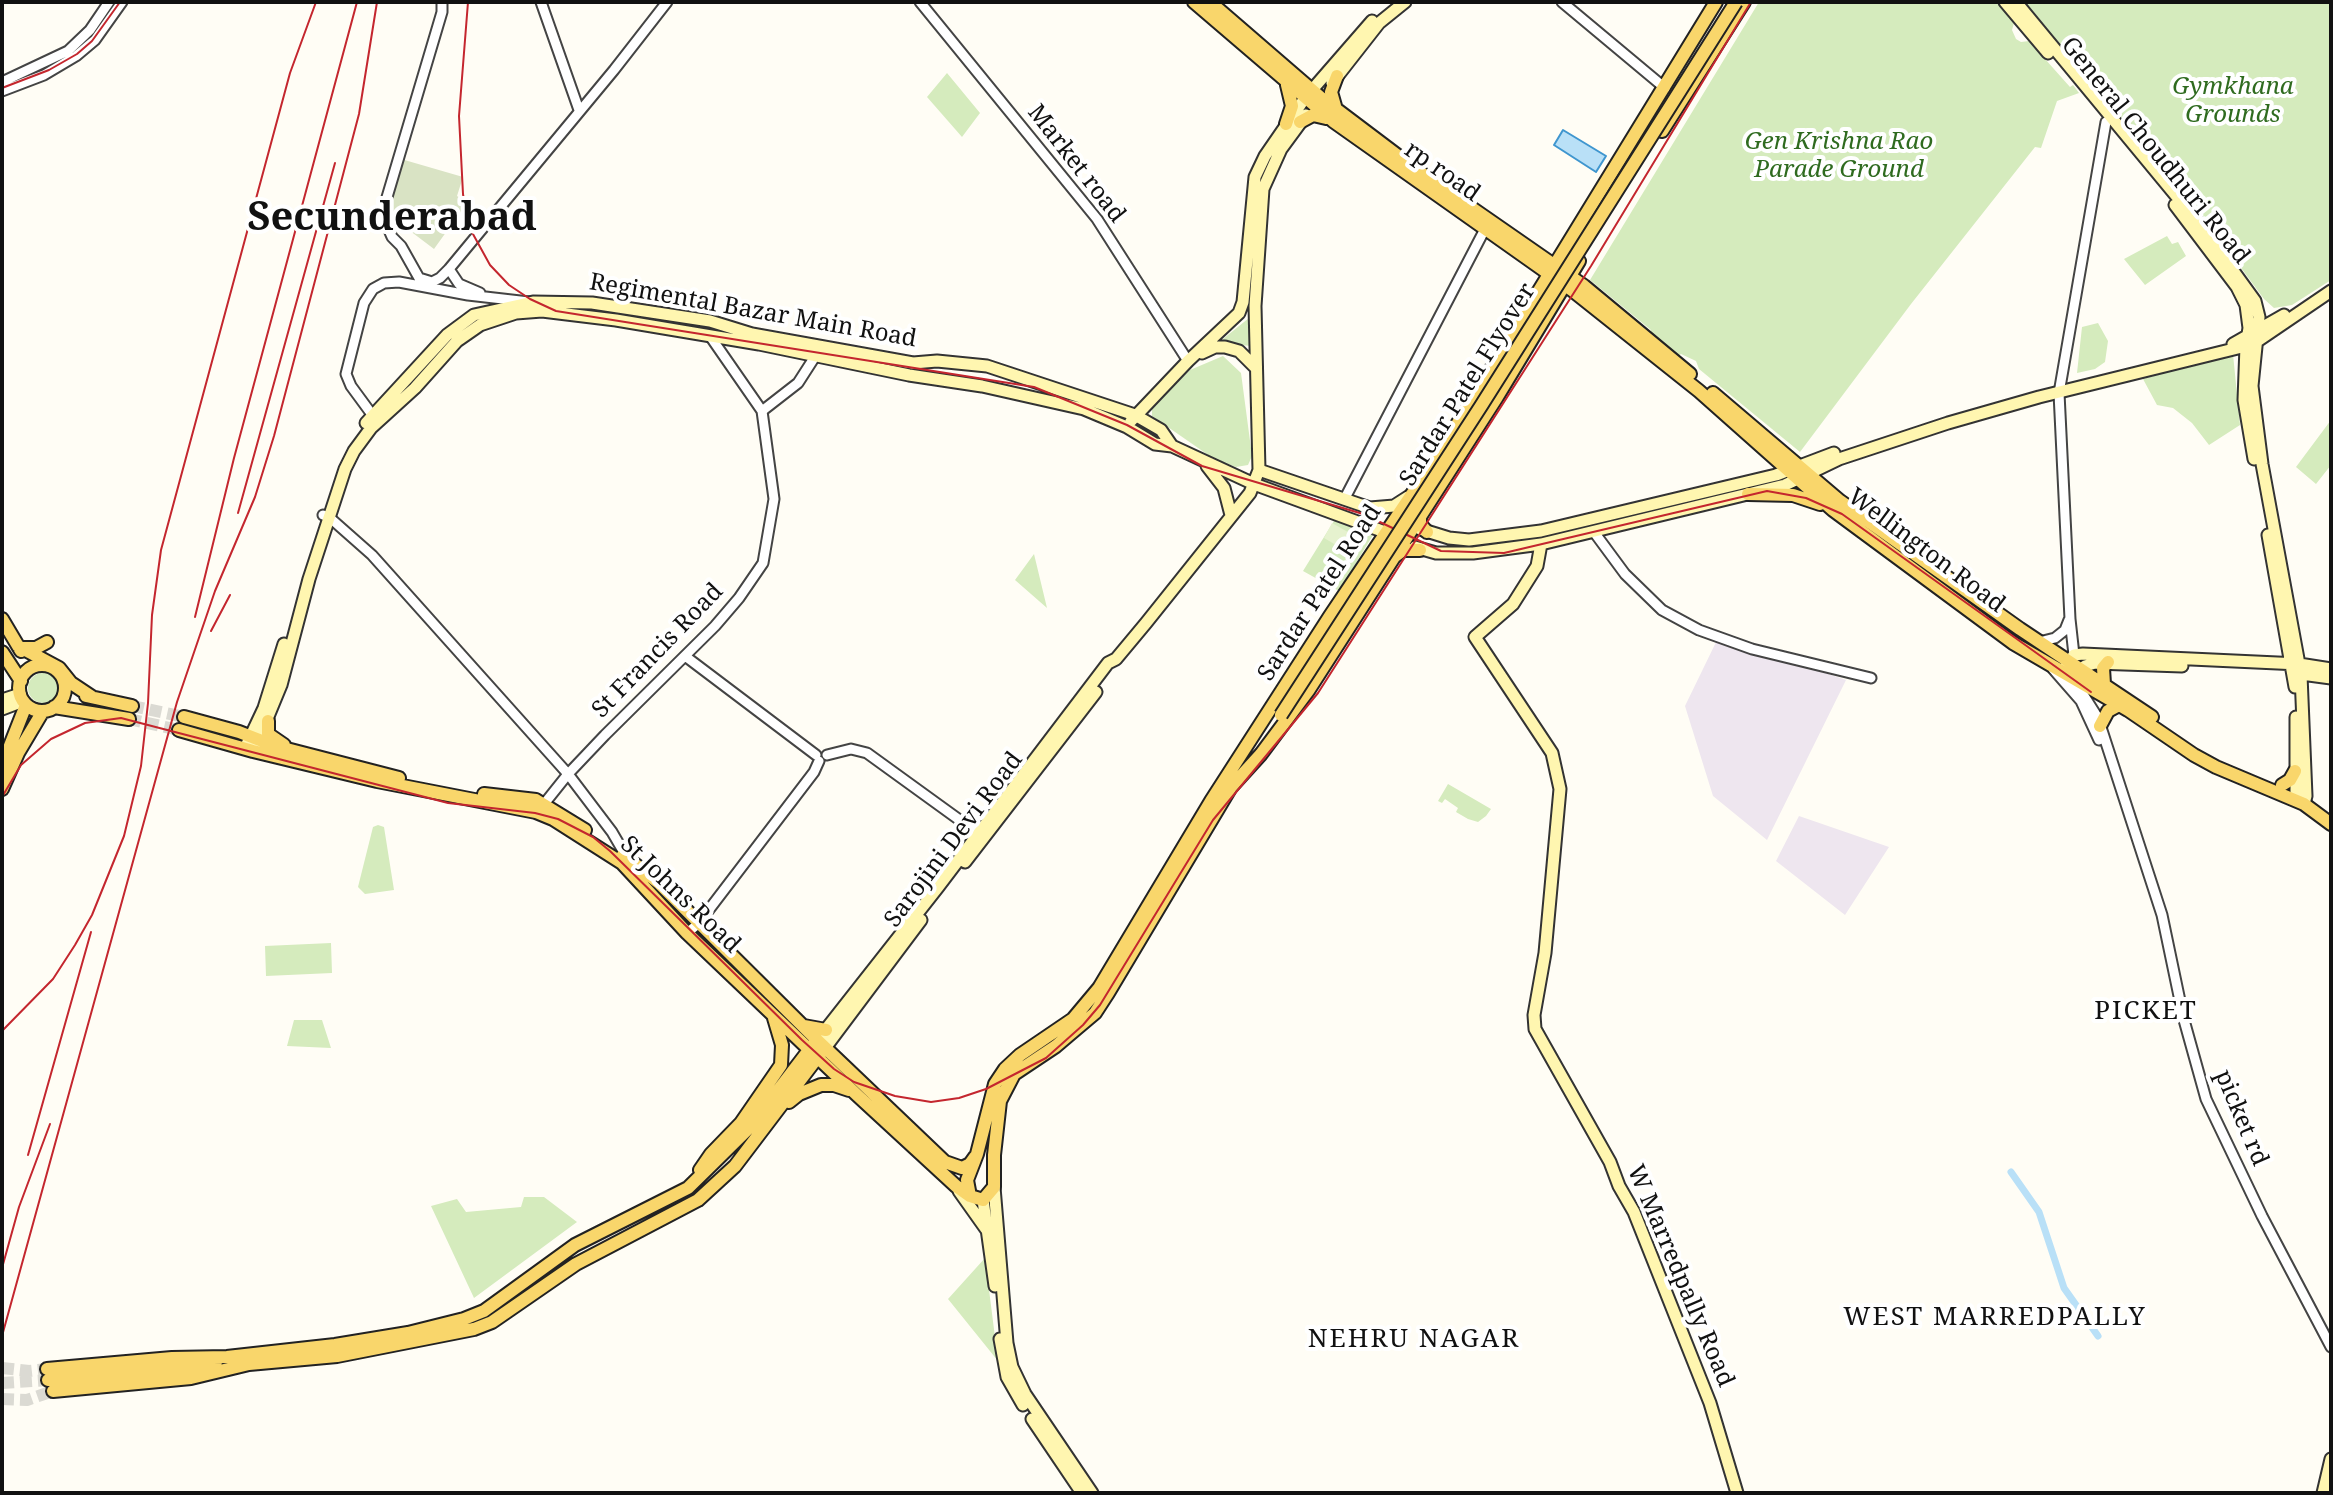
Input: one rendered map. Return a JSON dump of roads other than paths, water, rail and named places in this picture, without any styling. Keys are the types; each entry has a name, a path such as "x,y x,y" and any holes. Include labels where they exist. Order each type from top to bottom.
{"main road":[{"path":"1194,2 1283,79 1312,97"},
{"path":"1210,2 1312,97"},
{"path":"1249,304 1253,184 1265,156 1286,124 1312,97 1369,25 1393,2"},
{"path":"1127,427 1188,361 1249,304 1263,189 1276,159 1312,97 1337,76 1379,23 1405,2"},
{"name":"Sardar Patel Road","path":"970,1196 967,1180 995,1084 1020,1055 1073,1019 1088,1003 1211,801 1470,403 1716,2"},
{"name":"Sardar Patel Flyover","path":"1236,766 1279,713 1729,2"},
{"name":"Sardar Patel Flyover","path":"1231,787 1481,406 1736,2"},
{"name":"Sardar Patel Road","path":"994,1187 996,1136 1000,1101 1005,1088 1014,1074 1056,1046 1095,1013 1231,787 1261,754 1308,691 1392,557 1403,541 1421,526 1567,281 1744,2"},
{"name":"General Choudhuri Road","path":"2005,2 2171,200 2237,287 2248,315 2252,386 2262,464 2296,668"},
{"name":"General Choudhuri Road","path":"2016,2 2197,221 2255,301 2259,317 2250,343"},
{"path":"1300,122 1313,115 1336,116 1331,97 1337,76"},
{"path":"1283,79 1289,87 1292,106 1286,124"},
{"name":"rp road","path":"1312,97 1485,229 1532,262 1551,269"},
{"path":"1654,105 1671,116"},
{"name":"rp road","path":"1336,116 1525,245 1551,269"},
{"path":"1595,198 1612,209"},
{"path":"1525,245 1553,252 1566,245"},
{"path":"1526,310 1535,277 1532,262"},
{"path":"1551,269 1799,473 2068,663 2078,675 2119,705 2216,767 2301,798 2331,824"},
{"path":"2275,325 2331,284"},
{"path":"2060,389 2233,350 2250,343 2331,291"},
{"path":"2255,301 2272,312 2289,312"},
{"name":"Regimental Bazar Main Road","path":"251,744 326,516 349,460 375,419 447,335 464,321 483,312 533,302 605,305 710,321 752,334 856,357 909,375 982,386 1084,409 1127,427 1155,444 1172,446 1254,484 1387,531 1419,549"},
{"name":"Sarojini Devi Road","path":"815,1044 981,836 1108,663 1116,659 1250,493 1259,470 1257,369 1249,304"},
{"name":"Regimental Bazar Main Road","path":"375,419 415,388 457,341 480,325 508,315 542,311 616,320 816,355 987,366 1135,415 1161,430 1172,446"},
{"path":"1392,557 1403,550 1473,553 1541,544 1748,494 1908,429 2181,354 2250,343"},
{"path":"2250,343 2244,400 2296,668 2301,798"},
{"path":"1188,361 1215,347 1225,347 1239,351 1257,369"},
{"path":"1470,403 1487,413"},
{"path":"1202,461 1224,488 1231,515"},
{"path":"1259,470 1370,508 1382,509 1405,500 1414,491"},
{"path":"1395,519 1449,538 1469,540 1541,531 1799,473"},
{"name":"Wellington Road","path":"1799,473 1833,510 2013,643 2049,665 2068,663"},
{"path":"1748,494 1793,495 1833,510"},
{"path":"1406,503 1404,508 1408,517 1421,526"},
{"name":"Regimental Bazar Main Road","path":"251,744 268,721 281,685 326,516"},
{"path":"1419,549 1415,538 1421,526"},
{"path":"1379,543 1387,540 1394,544 1392,557"},
{"name":"W Marredpally Road","path":"1541,544 1537,566 1513,604 1475,637 1552,753 1560,789 1545,953 1534,1015 1535,1029 1610,1162 1634,1212 1710,1403 1737,1493"},
{"path":"2,619 31,668 2,766"},
{"path":"19,647 36,648 47,642"},
{"path":"19,647 59,668 71,683 92,697"},
{"path":"2,652 22,695 49,709 130,712 64,686"},
{"path":"2104,684 2103,668 2108,662"},
{"path":"2078,675 2088,664 2108,662 2331,669"},
{"path":"2068,663 2296,668 2331,678"},
{"path":"2,789 18,753 49,709 62,698 64,686 59,673 40,665 31,668"},
{"path":"2296,668 2295,771 2301,798"},
{"path":"2078,675 2104,684 2184,740 2223,762 2282,785 2331,818"},
{"path":"2,700 22,695"},
{"path":"2,709 22,695"},
{"path":"2100,726 2108,711 2119,705"},
{"name":"St Johns Road","path":"184,717 216,726 251,744 377,781 536,812 624,860 687,933 772,1013 815,1044 857,1095 956,1186 970,1196 983,1200"},
{"path":"268,721 268,734 292,751"},
{"name":"St Johns Road","path":"179,730 212,741 292,751 451,791 531,799 544,804 659,883 815,1044 945,1162 962,1168 970,1164 977,1154"},
{"path":"2282,785 2290,780 2295,771"},
{"path":"694,1184 711,1154 741,1123 781,1065 782,1045 772,1013"},
{"path":"815,1044 750,1127 694,1184 672,1198 640,1210 575,1245 484,1311 464,1319 335,1345 229,1362 191,1378 49,1380 158,1359 229,1362 337,1356 474,1329 492,1322 583,1260 698,1200 735,1166 780,1109 815,1044"},
{"path":"780,1109 799,1094 821,1085 834,1085 857,1095"},
{"path":"956,1186 988,1233"},
{"path":"994,1187 983,1200 1002,1361 1007,1377 1082,1493"},
{"path":"994,1187 1007,1343 1012,1367 1025,1394 1092,1493"},
{"path":"575,1245 583,1260"},
{"path":"2323,1493 2331,1459"}],"street":[{"path":"94,33 109,2"},
{"path":"2,91 44,75 94,33 122,2"},
{"path":"442,2 442,12 382,214 392,237 401,246 419,278 432,282 449,269 667,2"},
{"path":"541,2 579,110"},
{"name":"Market road","path":"920,2 1097,219 1188,361"},
{"path":"1562,2 1665,88"},
{"path":"2,82 71,54"},
{"path":"2068,663 2070,619 2060,389 2106,122"},
{"path":"1345,498 1485,229"},
{"path":"449,269 459,284 487,296"},
{"path":"375,419 346,374 364,303 373,289 384,283 399,282 533,302"},
{"name":"St Francis Road","path":"544,804 568,774 739,598 763,563 774,499 762,411 710,336"},
{"path":"762,411 798,383 816,355"},
{"path":"326,516 372,555 568,774 612,832 624,860"},
{"path":"1594,532 1625,574 1662,610 1699,630 1752,649 1871,678"},
{"path":"2039,642 2055,638 2065,630 2070,619"},
{"path":"685,656 821,757"},
{"name":"picket rd","path":"2049,665 2081,701 2107,753"},
{"name":"picket rd","path":"2078,675 2100,726 2162,915 2184,1020 2206,1099 2262,1216 2331,1347"},
{"path":"821,757 851,749 867,753 981,836"},
{"path":"687,933 698,924 814,772 821,757"}],"water":[{"path":"1563,130 1606,156 1596,172 1554,145"}],"waterway":[{"path":"2011,1172 2039,1212 2064,1288 2098,1336"}],"tunnel":[{"path":"132,706 184,717"},
{"path":"129,719 179,730"},
{"path":"2,1368 47,1369"},
{"path":"2,1383 48,1380"},
{"path":"2,1399 27,1400 53,1391"}],"railway":[{"path":"2,88 49,70 77,54 92,41 120,2"},
{"path":"2,1031 53,979 75,945 92,915 124,836 141,766 148,703 152,615 161,550 290,73 316,2"},
{"path":"195,617 234,458 357,2"},
{"path":"2,1336 177,702 215,591 255,497 274,436 359,114 377,2"},
{"path":"468,2 459,116 463,194 468,225 490,265 509,285 556,311 1034,387 1127,425 1202,466 1363,514 1441,551 1504,553 1767,491 1806,498 1842,514 2091,692"},
{"path":"2,797 21,765 51,739 85,723 121,718 448,803 535,813 558,819 593,837 610,851 802,1040 834,1069 854,1082 895,1096 931,1102 959,1098 986,1089 1046,1058 1100,1005 1213,820 1318,693 1591,266 1751,2"},
{"path":"238,513 335,163"},
{"path":"211,631 230,595"},
{"path":"28,1155 91,932"},
{"path":"2,1268 19,1207 50,1124"}],"district":[{"name":"Secunderabad","path":"392,219"},
{"name":"PICKET","path":"2146,1012"},
{"name":"WEST MARREDPALLY","path":"1995,1318"},
{"name":"NEHRU NAGAR","path":"1414,1340"}],"park label":[{"name":"Gymkhana Grounds","path":"2233,101"},
{"name":"Gen Krishna Rao Parade Ground","path":"1839,156"}]}
